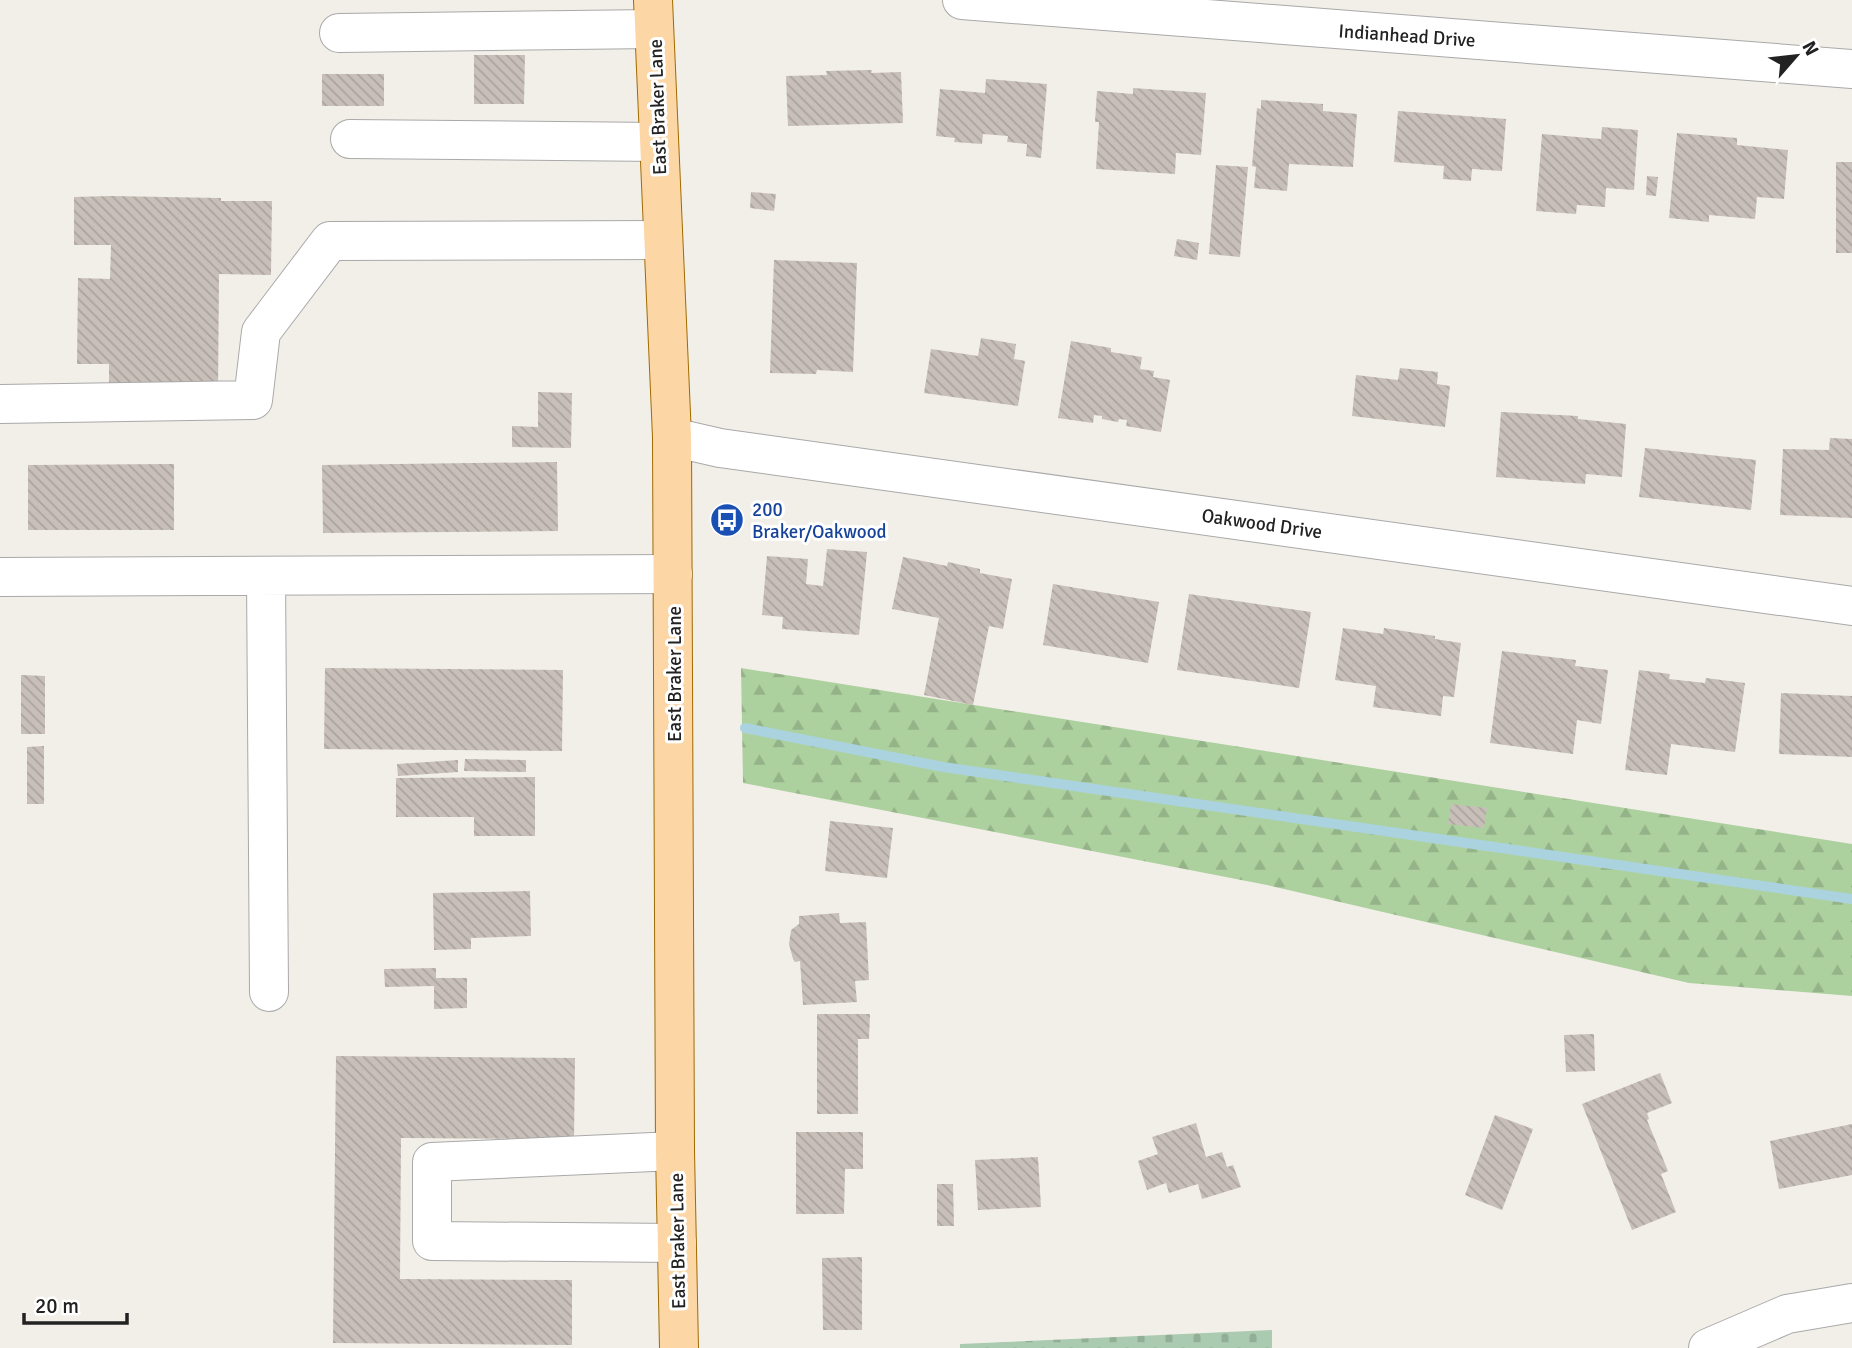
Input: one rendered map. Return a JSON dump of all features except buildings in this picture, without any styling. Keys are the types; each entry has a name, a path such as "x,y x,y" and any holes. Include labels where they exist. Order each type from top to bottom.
{"main road":[{"name":"East Braker Lane","path":"653,15 672,437 675,1151 679,1348"}],"street":[{"name":"Indianhead Drive","path":"962,0 1852,69"},
{"path":"339,33 653,15"},
{"path":"350,139 659,142"},
{"path":"0,404 253,400 261,332 330,241 663,240"},
{"name":"Oakwood Drive","path":"672,437 720,448 1852,606"},
{"path":"0,578 673,574"},
{"path":"266,576 269,992"},
{"path":"675,1151 432,1162 432,1241 677,1242"},
{"path":"1708,1348 1787,1314 1852,1303"}],"green space":[{"path":"741,668 1852,844 1852,996 1689,983 1267,885 743,783"},
{"path":"1272,1330 1272,1348 960,1348 960,1344"}],"waterway":[{"path":"745,728 943,767 1852,899"}],"place":[{"name":"200 Braker/Oakwood","path":"727,520"}]}
